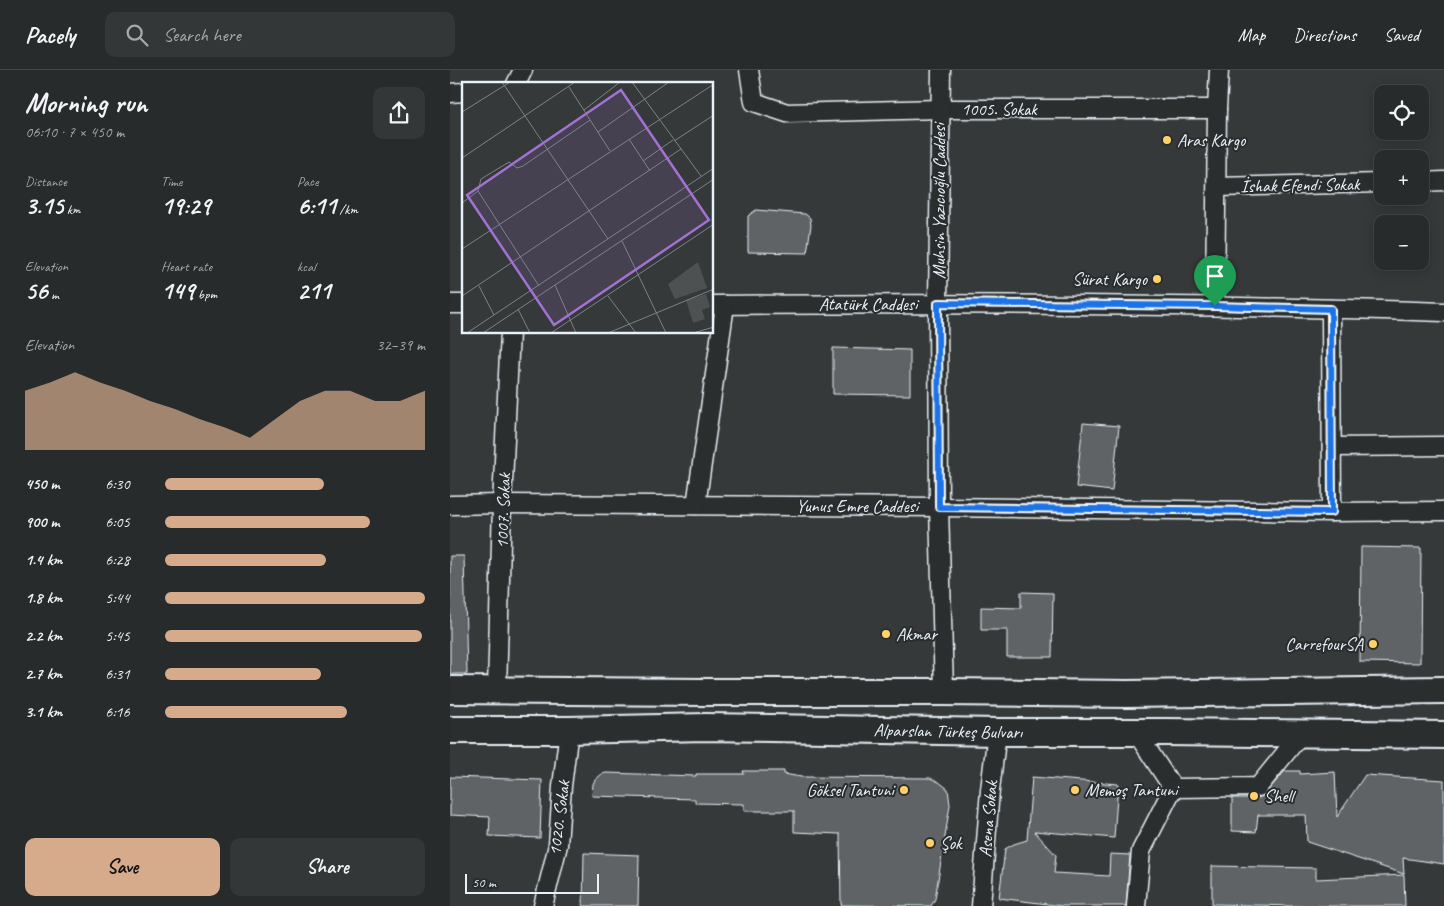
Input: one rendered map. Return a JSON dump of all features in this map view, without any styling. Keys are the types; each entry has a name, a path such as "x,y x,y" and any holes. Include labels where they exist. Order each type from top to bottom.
{"highway":[{"path":"450,690 1127,694 1444,690"},
{"name":"Alparslan Türkeş Bulvarı","path":"450,730 706,727 997,732 1444,735"}],"street":[{"path":"517,82 523,70"},
{"name":"1005. Sokak","path":"749,70 754,102 787,113 940,109 1217,109"},
{"name":"Muhsin Yazıcıoğlu Caddesi","path":"941,70 938,303 939,507 944,692"},
{"path":"1215,306 1219,70"},
{"path":"1429,182 1444,181"},
{"name":"İshak Efendi Sokak","path":"1216,187 1374,183"},
{"name":"Atatürk Caddesi","path":"719,305 938,303 1215,306 1444,312"},
{"path":"696,506 719,305"},
{"path":"1331,309 1332,512"},
{"name":"1007. Sokak","path":"497,690 502,504 510,334"},
{"path":"1332,447 1444,446"},
{"name":"Yunus Emre Caddesi","path":"450,505 1444,512"},
{"name":"1020. Sokak","path":"543,906 558,845 562,786 569,730"},
{"name":"Asena Sokak","path":"981,906 990,790 997,732"},
{"path":"1136,732 1173,788"},
{"path":"1173,788 1258,787 1301,734"},
{"path":"1136,906 1141,852 1173,788"}],"building":[{"path":"756,210 805,214 810,218 811,225 807,253 748,252 748,216"},
{"path":"833,348 910,350 910,395 833,394"},
{"path":"1083,423 1119,426 1112,491 1076,487"},
{"path":"1361,547 1421,548 1420,663 1360,662"},
{"path":"450,556 464,556 467,674 450,674"},
{"path":"1021,592 1053,593 1052,657 1007,657 1007,630 981,630 981,607 1021,608"},
{"path":"743,771 784,771 784,774 801,777 930,778 939,782 948,789 950,805 935,899 931,906 841,905 840,834 794,832 794,811 744,811 744,804 695,803 695,799 592,796 595,780 606,773 696,776 696,774 744,774"},
{"path":"1285,771 1300,771 1300,774 1335,772 1337,817 1365,775 1444,780 1444,864 1403,858 1404,874 1307,842 1306,815 1258,815 1256,832 1232,831 1232,798 1258,798 1263,796"},
{"path":"450,777 542,780 540,838 489,836 490,817 450,815"},
{"path":"1032,777 1118,784 1114,838 1034,831 1056,855 1054,873 1109,876 1110,854 1130,855 1126,906 1063,906 999,898 1005,849 1027,840"},
{"path":"584,853 639,855 638,906 583,906"},
{"path":"1212,866 1316,868 1316,879 1404,875 1405,906 1212,904"}],"place":[{"name":"Aras Kargo","path":"1167,140"},
{"name":"Sürat Kargo","path":"1157,279"},
{"name":"Akmar","path":"886,634"},
{"name":"CarrefourSA","path":"1373,644"},
{"name":"Göksel Tantuni","path":"904,790"},
{"name":"Memoş Tantuni","path":"1075,790"},
{"name":"Shell","path":"1254,796"},
{"name":"Şok","path":"930,843"}],"route":[{"path":"938,303 1215,306 1331,309 1332,512 939,507 938,303"}]}
